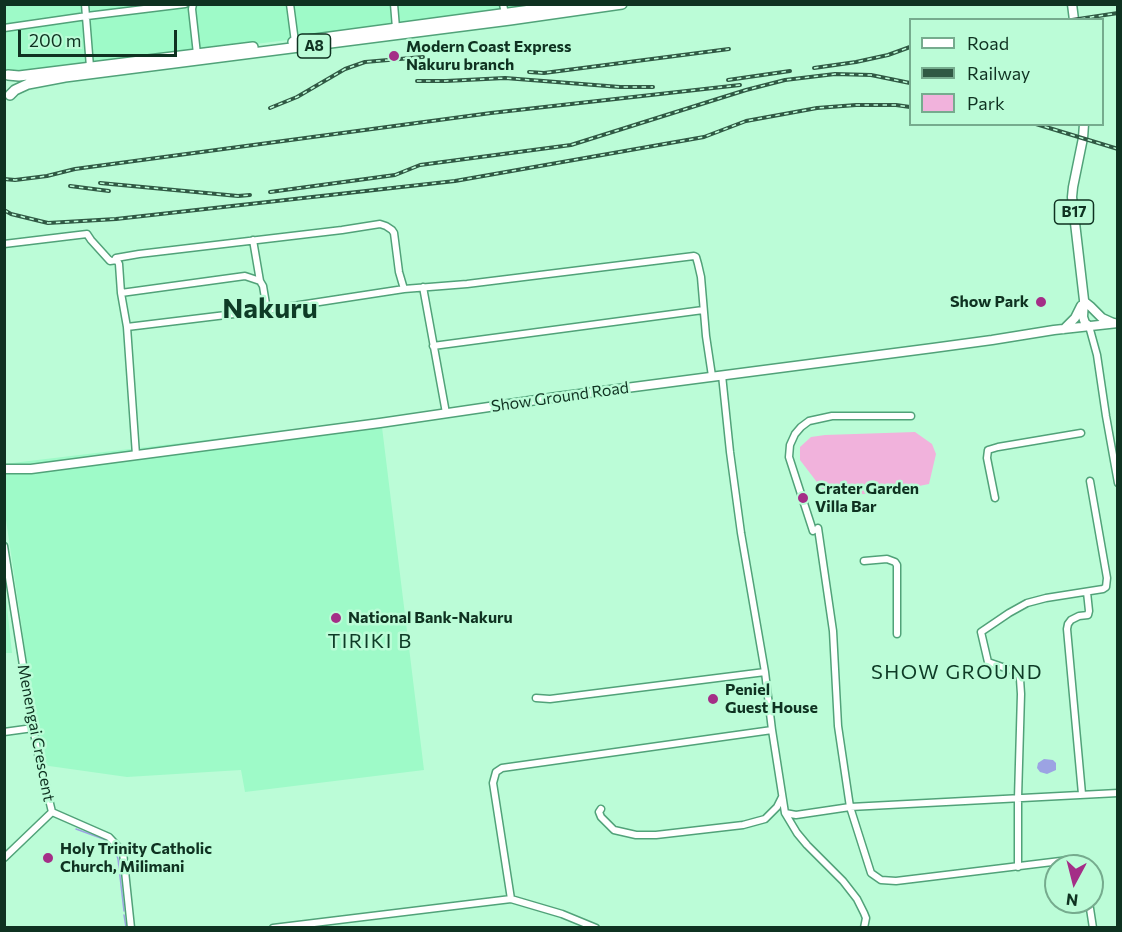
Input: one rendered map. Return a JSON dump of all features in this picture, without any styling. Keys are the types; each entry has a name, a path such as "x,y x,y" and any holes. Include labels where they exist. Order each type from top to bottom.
{"highway":[{"name":"A8","path":"6,73 19,76 295,42 396,28 504,9 575,4"},
{"name":"A8","path":"7,98 15,90 28,84 65,77 622,4"},
{"name":"A8","path":"6,73 12,85 7,98"}],"main road":[{"name":"B17","path":"1084,126 1072,197 1084,301 1083,317 1089,326"},
{"path":"1064,329 1075,318 1084,301 1102,318 1116,323"},
{"name":"Show Ground Road","path":"4,470 31,470 380,423 521,401 1116,323"}],"street":[{"path":"85,4 90,67"},
{"path":"290,4 295,42"},
{"path":"394,4 396,28"},
{"path":"4,28 87,16 189,6 197,54"},
{"path":"4,244 87,234 110,261 117,260 116,258 121,256 383,225 392,230 394,234 399,272 404,289"},
{"path":"254,240 267,310"},
{"path":"127,327 267,310 404,289 498,281 694,256 699,271 712,376"},
{"path":"117,260 127,327 136,455"},
{"path":"121,293 245,276 260,281"},
{"path":"423,287 446,413"},
{"path":"433,346 703,310"},
{"path":"1089,326 1097,355 1118,483"},
{"path":"722,375 741,533 765,672 785,813 807,845 857,899 866,918 864,927"},
{"path":"912,416 832,416 808,421 795,434 790,445 789,457 815,530 833,631 838,726 850,807 871,873 881,880 896,881 1044,863"},
{"path":"995,498 987,458 988,450 1081,433"},
{"path":"1018,867 1022,694 1020,679 1019,675 1011,670 988,662 981,632 1027,603 1103,589 1107,584 1090,481"},
{"name":"Menengai Crescent","path":"4,546 33,728 51,812"},
{"path":"864,561 887,559 897,565 897,634"},
{"path":"1082,794 1067,629 1071,620 1088,615 1087,592"},
{"path":"536,698 550,699 765,672"},
{"path":"4,732 33,728"},
{"path":"511,899 493,783 496,772 502,768 772,730"},
{"path":"785,813 796,815 850,807 1118,793"},
{"path":"601,809 599,812 601,817 614,830 636,835 656,835 743,825 765,819 777,807 782,796"},
{"path":"4,858 51,812 109,837 123,852 131,927"},
{"path":"273,927 511,899 596,927"}],"shaded area":[{"path":"4,5 568,5 7,75 4,73"},
{"path":"381,419 424,770 245,792 241,770 127,777 42,765 5,513 4,464"},
{"path":"5,588 12,653 4,653"}],"green space":[{"path":"915,432 932,444 936,454 929,484 879,494 826,494 800,460 800,447 811,437"}],"water":[{"path":"1044,759 1053,760 1056,763 1056,770 1047,774 1040,772 1037,768 1038,763"}],"waterway":[{"path":"76,829 109,841"},
{"path":"114,847 118,859 124,911"},
{"path":"124,915 126,927"}],"railway":[{"path":"1085,18 1118,13"},
{"path":"814,68 856,62 909,47"},
{"path":"529,72 544,73 729,49"},
{"path":"270,108 297,97 345,69 365,62 423,57"},
{"path":"728,80 790,71"},
{"path":"270,192 395,175 420,165 571,145 785,80 835,74 871,75 909,83"},
{"path":"417,81 505,78 620,87 653,87"},
{"path":"4,179 47,176 75,169 491,113 740,85"},
{"path":"4,210 11,214 48,223 116,219 455,181 704,137 746,121 817,108 856,105 909,107"},
{"path":"1043,126 1118,149"},
{"path":"100,183 238,196 250,195"},
{"path":"70,186 109,191"}],"place":[{"name":"Modern Coast Express Nakuru branch","path":"394,56"},
{"name":"Show Park","path":"1041,302"},
{"name":"Crater Garden Villa Bar","path":"803,498"},
{"name":"National Bank-Nakuru","path":"336,618"},
{"name":"Peniel Guest House","path":"713,699"},
{"name":"Holy Trinity Catholic Church, Milimani","path":"48,858"}],"district":[{"name":"Nakuru","path":"270,309"},
{"name":"TIRIKI B","path":"370,641"},
{"name":"SHOW GROUND","path":"957,672"}]}
